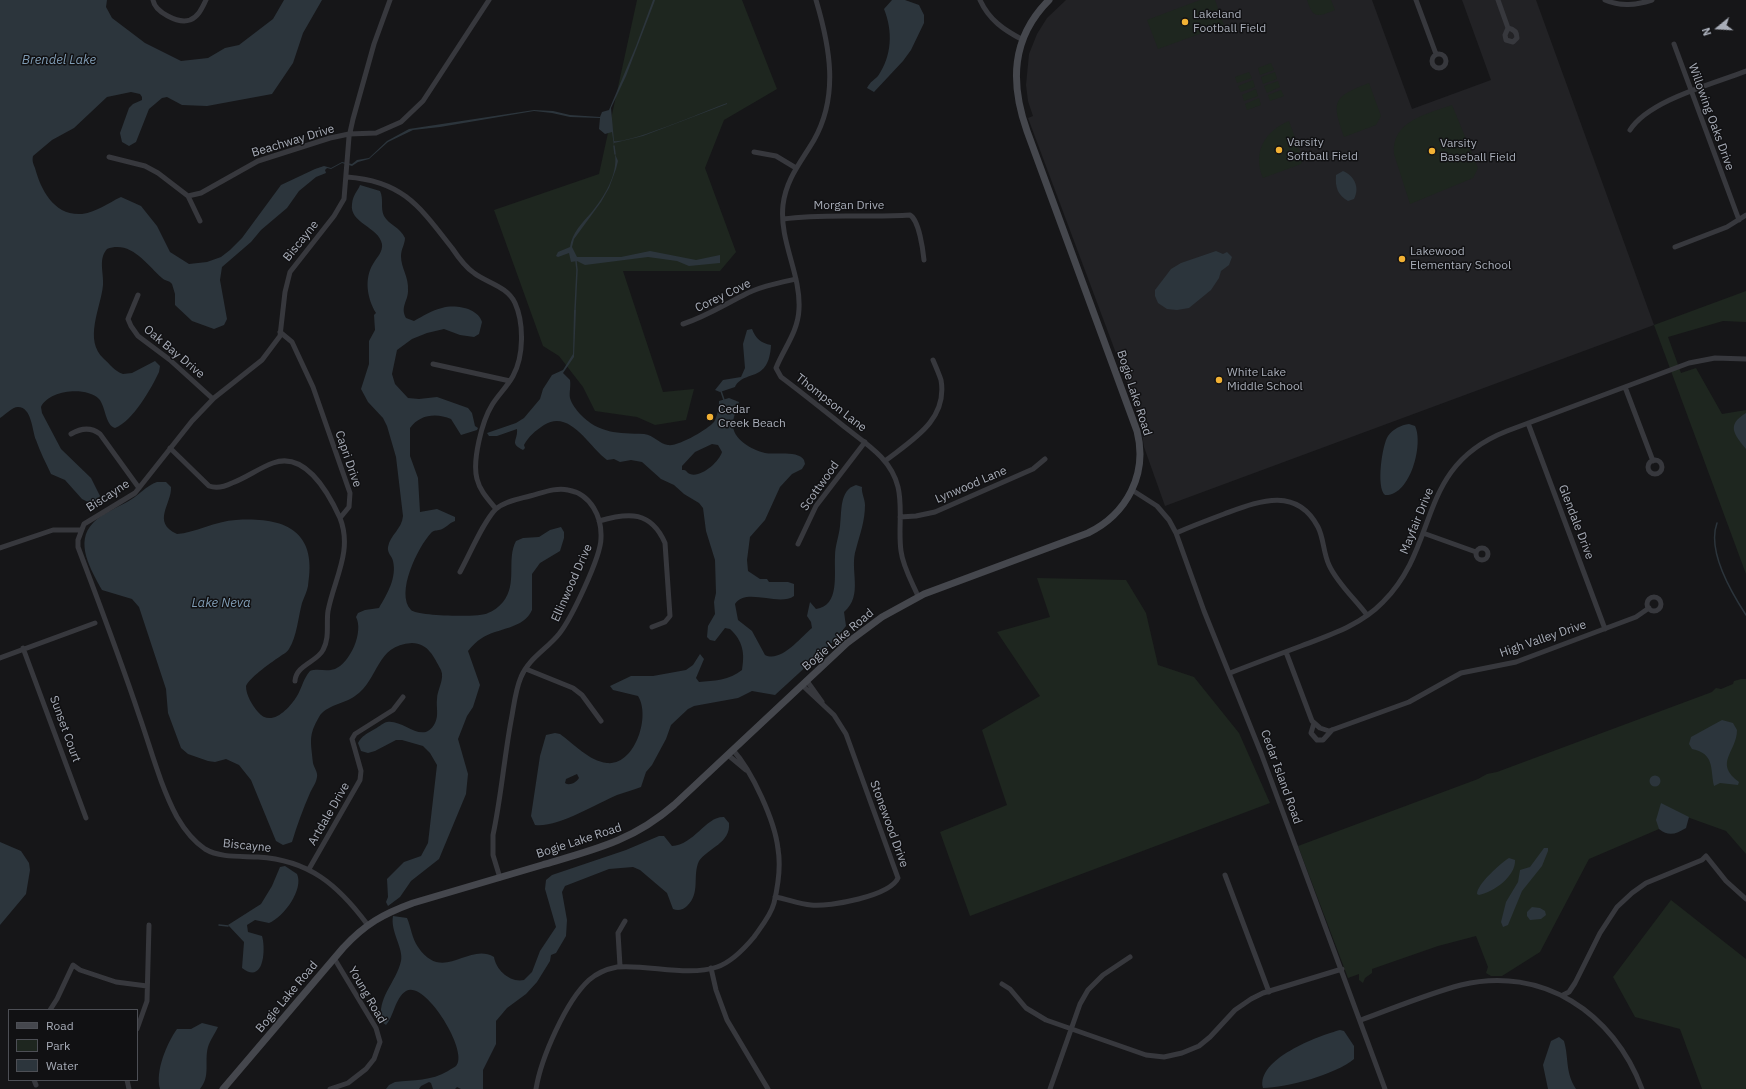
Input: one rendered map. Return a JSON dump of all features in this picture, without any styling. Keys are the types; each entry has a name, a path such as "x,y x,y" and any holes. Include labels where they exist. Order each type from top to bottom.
{"main road":[{"name":"Bogie Lake Road","path":"223,1089 334,958 367,924 398,908 601,848 632,835 666,812 804,683 866,628 895,608 918,596 1092,531 1115,514 1132,490 1138,474 1140,444 1136,426 1019,108 1016,74 1023,40 1034,18 1049,0"}],"street":[{"path":"153,0 154,5 159,10 180,20 188,20 199,13 206,0"},
{"name":"Biscayne","path":"367,924 330,883 308,869 276,859 220,854 206,849 195,842 187,833 176,814 163,785 114,641 78,547 78,540 81,530 91,518 124,500 139,488 184,429 213,399 262,360 280,336 285,292 290,272 334,216 344,199 349,134 360,92 390,0"},
{"name":"Beachway Drive","path":"188,196 201,192 258,161 330,138 349,134 376,133 401,122 423,101 489,0"},
{"name":"Thompson Lane","path":"816,0 825,29 831,63 830,86 826,111 820,130 796,168 786,191 783,219 799,292 799,310 796,330 776,368 778,374 865,442 885,461 895,476 899,488 901,503 900,536 903,561 918,596"},
{"path":"980,0 992,20 1004,30 1023,40"},
{"path":"1416,0 1436,54"},
{"path":"1498,0 1508,28"},
{"path":"1605,0 1614,4 1632,5 1652,0"},
{"name":"Willowing Oaks Drive","path":"1674,44 1739,220"},
{"path":"1630,130 1634,124 1650,110 1746,71"},
{"path":"754,152 776,156 796,168"},
{"path":"109,157 145,166 158,173 188,196 200,221"},
{"path":"346,174 393,187 405,195 429,218 469,270 505,291 512,298 517,309 521,343 520,357 510,381 492,404 486,417 481,435 476,465 477,480 483,494 496,509 460,572"},
{"name":"Morgan Drive","path":"783,219 812,216 868,218 910,215 914,218 922,245 924,260"},
{"path":"1675,247 1706,236 1746,215"},
{"name":"Corey Cove","path":"683,324 709,315 742,296 773,284 796,279"},
{"name":"Oak Bay Drive","path":"138,295 128,319 134,331 170,360 213,399"},
{"name":"Capri Drive","path":"280,332 292,342 307,374 347,482 350,493 349,507 340,518"},
{"name":"Mayfair Drive","path":"1230,673 1342,630 1367,615 1384,602 1402,580 1413,558 1438,493 1459,462 1470,451 1488,439 1698,361 1722,358 1746,359"},
{"path":"885,461 928,427 936,416 941,399 942,388 933,360"},
{"path":"433,364 510,381"},
{"path":"1625,387 1653,461"},
{"name":"Glendale Drive","path":"1528,423 1605,629"},
{"path":"71,434 83,429 92,429 100,434 139,488"},
{"name":"Scottwood","path":"798,544 816,506 865,442"},
{"path":"170,448 209,486 214,488 238,481 274,463 286,461 298,463 315,478 323,488 340,518 344,532 344,552 328,610 327,642 321,654 298,672 295,681"},
{"name":"Lynwood Lane","path":"900,517 920,516 935,512 1033,469 1045,459"},
{"name":"Ellinwood Drive","path":"496,509 517,499 558,489 568,489 587,499 593,506 599,521 601,537 597,558 566,624 558,635 526,669 516,692 493,835 493,855 500,878"},
{"name":"Cedar Island Road","path":"1132,490 1148,498 1160,509 1176,533 1204,611 1230,673 1342,969 1385,1089"},
{"path":"1176,533 1260,501 1277,500 1294,504 1305,510 1316,523 1322,536 1331,568 1367,615"},
{"path":"599,521 622,515 637,517 650,522 661,535 665,544 670,616 665,622 652,627"},
{"path":"0,548 53,530 81,530"},
{"path":"1423,533 1476,552"},
{"name":"High Valley Drive","path":"1286,652 1314,723 1312,733 1316,740 1323,740 1332,730 1409,702 1461,673 1516,662 1639,616 1649,608"},
{"path":"0,658 23,648 95,623"},
{"name":"Sunset Court","path":"23,648 86,818"},
{"path":"526,669 573,688 582,695 601,721"},
{"name":"Stonewood Drive","path":"775,897 812,905 844,903 888,889 892,887 898,878 846,734 839,721 823,703 811,695 804,683"},
{"name":"Artdale Drive","path":"308,869 360,780 361,770 352,739 355,734 393,710 403,697"},
{"path":"1314,723 1322,730 1332,730"},
{"path":"536,1089 539,1069 547,1049 577,994 590,979 604,970 620,966 695,970 711,968 729,961 749,943 767,918 774,904 779,866 778,848 762,800 747,771 737,764 730,752"},
{"path":"1563,995 1569,992 1572,988 1600,934 1617,907 1632,893 1646,883 1702,860 1706,856 1726,881 1746,899"},
{"path":"1225,875 1269,992"},
{"path":"620,966 618,932 625,921"},
{"path":"138,1026 146,1005 149,925"},
{"path":"1050,1089 1080,1004 1088,990 1103,975 1130,956"},
{"name":"Young Road","path":"330,1089 348,1083 366,1069 374,1060 380,1042 376,1028 334,958"},
{"path":"51,1009 57,999 72,965 80,970 116,982 147,986"},
{"path":"711,968 716,990 727,1020 768,1089"},
{"path":"1002,984 1010,989 1032,1013 1046,1020 1146,1055 1164,1056 1176,1054 1199,1046 1210,1037 1235,1010 1252,999 1269,992 1342,969"},
{"path":"1361,1020 1439,992 1477,983 1500,981 1520,983 1563,995 1594,1016 1606,1028 1623,1050 1642,1089"}],"shaded area":[{"path":"1066,0 1372,0 1412,109 1491,80 1462,0 1536,0 1654,325 1165,506 1144,447 1140,420 1126,380 1028,118 1033,116 1028,101 1026,85 1029,54 1037,34 1047,18"}],"green space":[{"path":"637,0 742,0 777,89 724,120 705,168 736,252 720,271 623,271 663,392 694,389 686,420 655,425 637,417 595,411 583,387 559,356 543,346 494,210 599,174"},
{"name":"Lakeland Football Field","path":"1200,0 1215,0 1224,25 1158,49 1147,20"},
{"path":"1307,0 1331,0 1335,10 1317,15 1312,11"},
{"path":"1271,63 1274,70 1260,75 1258,68"},
{"path":"1249,72 1252,78 1237,83 1235,77"},
{"path":"1275,72 1277,79 1263,84 1261,77"},
{"path":"1253,80 1255,87 1241,92 1238,86"},
{"path":"1278,81 1280,87 1267,93 1264,86"},
{"path":"1369,83 1381,116 1376,125 1344,137 1337,115 1338,101 1348,92"},
{"path":"1256,89 1258,96 1244,101 1242,95"},
{"path":"1281,90 1284,96 1270,101 1268,95"},
{"path":"1259,98 1261,105 1247,110 1245,104"},
{"name":"Varsity Baseball Field","path":"1452,105 1478,168 1473,178 1410,204 1394,154 1398,134 1404,126 1412,120"},
{"name":"Varsity Softball Field","path":"1289,121 1303,160 1301,164 1263,178 1259,160 1260,151 1263,144 1273,130"},
{"path":"1746,291 1746,322 1723,321 1668,337 1681,373 1696,368 1722,414 1746,410 1746,574 1654,325"},
{"path":"1037,578 1126,580 1146,613 1158,665 1194,677 1239,733 1270,803 970,916 940,832 1007,805 982,730 1040,696 997,632 1050,617"},
{"path":"1746,679 1746,854 1726,831 1687,817 1589,859 1540,952 1502,976 1491,976 1486,973 1488,967 1476,936 1438,946 1372,969 1372,973 1365,978 1363,983 1359,980 1359,974 1348,978 1298,846 1478,779 1487,774 1497,772 1712,692 1716,688 1721,689 1733,684 1734,681"},
{"path":"1671,900 1746,959 1746,1089 1702,1089 1680,1029 1635,1017 1613,977"}],"water":[{"name":"Brendel Lake","path":"0,0 107,0 106,7 112,18 145,43 181,61 208,58 225,48 239,45 273,19 284,0 322,0 303,33 293,63 272,94 207,106 182,105 167,97 162,98 149,109 136,142 129,146 122,142 120,133 129,108 133,104 142,100 142,97 140,94 131,92 107,97 74,128 52,140 33,156 33,163 41,185 50,200 56,206 72,214 82,214 98,209 121,197 141,206 157,226 170,252 189,264 207,262 221,257 230,250 242,238 281,185 324,166 331,168 342,162 352,164 357,160 369,158 387,141 409,129 534,110 600,117 602,112 609,110 636,46 653,0 655,0 626,76 611,108 614,141 622,141 651,132 727,104 643,136 614,143 614,146 612,132 605,134 599,129 600,118 570,117 534,111 440,127 413,130 388,142 369,159 358,162 352,166 342,163 331,169 327,168 325,170 326,173 316,177 299,191 287,208 222,267 220,280 227,319 224,325 214,329 192,321 175,305 175,294 172,284 164,280 138,255 123,248 116,247 107,249 104,253 102,262 102,294 94,333 98,351 112,367 123,374 132,373 155,361 160,366 159,372 135,412 122,424 115,428 107,420 103,406 99,399 86,392 77,391 59,394 45,401 41,407 42,413 61,449 91,478 100,496 97,500 98,505 96,506 82,499 65,480 51,474 41,453 29,415 23,408 16,407 0,418"},
{"path":"892,0 905,0 919,5 924,15 924,23 911,50 903,61 874,92 867,88 878,76 886,60 890,43 890,35 884,9"},
{"path":"615,154 618,161 609,188 601,202 574,239 572,247 577,257 621,257 650,251 696,260 720,255 720,263 689,266 677,261 648,257 585,265 577,261 571,262 569,253 558,257 556,256 558,252 570,247 578,228 596,207 605,193 612,178"},
{"path":"1343,171 1351,176 1356,187 1356,195 1354,199 1348,201 1340,194 1336,184 1336,175"},
{"name":"Lake Neva","path":"360,185 380,191 384,216 403,234 405,238 401,261 408,286 408,295 404,311 406,318 414,321 435,310 447,307 459,307 476,313 482,322 479,334 474,337 460,335 444,329 427,333 412,339 397,350 392,374 395,384 408,398 419,399 437,397 468,408 472,413 475,426 478,428 477,430 461,435 451,419 440,416 429,416 424,417 414,423 410,428 410,456 418,478 420,512 437,509 455,517 455,521 431,533 415,559 410,570 406,593 407,602 411,610 424,614 449,616 483,615 496,609 503,602 510,587 513,548 516,541 523,538 539,537 550,530 561,527 564,532 564,538 560,551 540,563 532,574 532,610 528,616 517,625 482,638 468,651 480,685 473,707 467,716 458,739 468,774 466,794 439,859 411,881 400,897 388,906 386,902 388,897 387,879 404,862 421,856 428,843 437,765 430,753 423,746 402,740 396,740 368,753 361,751 358,743 366,734 383,723 393,722 419,732 425,732 435,723 437,714 437,696 442,673 436,660 430,652 422,645 412,643 400,645 391,650 384,656 363,689 351,699 331,707 322,713 313,729 311,739 313,763 317,773 315,784 310,793 292,842 283,845 276,841 251,780 239,765 226,759 215,762 208,761 188,754 181,748 168,713 166,689 139,607 132,599 102,590 89,565 85,547 87,531 96,520 109,511 131,500 157,482 166,482 171,487 164,518 165,524 169,529 177,534 191,532 221,522 236,520 269,521 283,525 294,531 302,540 308,552 310,567 308,586 302,603 296,633 292,644 287,652 262,669 246,686 250,700 258,712 263,716 268,718 279,715 294,701 310,671 335,669 341,666 346,660 357,638 358,623 356,617 358,613 365,610 379,608 390,586 394,574 394,567 388,547 391,539 401,525 403,516 396,457 387,426 383,418 368,402 361,389 369,364 369,341 375,330 374,315 376,313 370,301 368,276 373,264 381,252 382,244 376,233 359,221 352,210 353,198"},
{"path":"1216,251 1223,254 1227,252 1232,257 1229,265 1221,271 1219,278 1211,290 1189,308 1177,310 1167,309 1158,303 1155,296 1155,290 1171,269 1181,263"},
{"path":"574,310 576,310 574,357 563,373 570,380 570,398 574,407 587,421 602,429 617,433 644,434 651,436 662,443 673,445 692,437 711,425 716,418 719,401 729,398 739,402 733,424 739,439 754,449 765,453 792,454 801,457 804,460 805,464 802,469 792,474 780,487 765,520 750,537 747,560 748,571 760,579 767,579 769,582 788,582 794,584 794,596 788,599 780,600 747,597 740,599 735,604 738,620 752,631 765,655 771,657 784,652 797,643 812,628 811,622 807,616 810,602 816,609 824,607 829,602 834,588 835,552 842,502 847,492 856,485 862,487 865,511 854,557 855,590 850,605 844,612 846,626 834,641 775,695 752,691 738,698 694,706 688,709 671,725 666,739 652,765 646,772 641,787 617,795 554,823 535,825 531,816 540,756 546,735 555,733 560,734 582,752 600,762 617,762 625,757 633,748 638,738 643,715 642,705 638,696 613,690 610,686 631,676 653,676 686,670 693,665 700,654 704,659 696,678 699,682 732,676 742,670 743,664 742,648 738,638 730,629 725,628 715,641 710,640 707,637 708,626 715,614 715,560 706,531 703,508 699,503 684,494 674,485 661,479 642,462 631,460 620,462 614,459 607,460 578,431 570,425 562,422 553,421 541,427 528,439 523,450 515,443 517,429 497,436 489,436 487,433 516,423 524,418 540,399 543,389 552,375 563,370 573,354","holes":["712,444 718,445 722,452 709,468 699,474 694,475 682,470 682,466 695,452","577,774 579,778 576,781 572,784 565,783 566,779"]},
{"path":"752,329 759,340 771,345 766,365 756,374 744,378 735,387 720,392 715,390 723,380 741,377 745,368 743,344 747,330"},
{"path":"1746,413 1746,449 1735,434 1734,426 1740,417"},
{"path":"1409,424 1415,426 1418,445 1413,468 1402,488 1394,493 1385,495 1382,491 1380,476 1382,457 1386,441 1388,436 1395,429"},
{"path":"1722,720 1733,723 1737,730 1734,745 1728,757 1727,763 1731,775 1739,782 1738,785 1720,783 1714,786 1708,758 1705,754 1692,749 1689,744 1691,737"},
{"path":"1653,776 1657,776 1659,777 1659,785 1653,786 1650,783 1650,779"},
{"path":"1661,803 1689,817 1686,828 1672,834 1663,832 1659,829 1656,820"},
{"path":"724,817 729,823 729,830 723,840 699,861 696,873 694,896 687,906 682,909 673,909 667,893 640,870 633,867 609,869 565,886 562,892 567,920 566,936 556,953 551,955 550,961 537,982 526,994 507,1008 496,1021 496,1044 483,1070 483,1089 461,1089 457,1087 455,1089 433,1089 431,1083 429,1082 421,1086 419,1089 386,1089 389,1085 395,1082 422,1080 435,1077 456,1066 459,1059 457,1047 443,1019 434,1006 424,996 414,990 406,991 402,994 389,1021 386,1025 382,1022 381,1013 384,998 399,969 401,961 401,951 393,928 393,916 407,918 414,940 418,947 427,957 437,962 456,960 475,954 484,954 494,957 495,962 504,974 514,980 524,980 532,972 540,951 556,927 545,889 546,880 552,875 626,850 659,836 664,836 672,846 680,844 687,841 711,821"},
{"path":"0,842 21,851 29,863 30,870 26,894 0,925"},
{"path":"1544,848 1548,848 1548,851 1542,866 1522,891 1508,925 1503,927 1501,922 1506,902 1518,882 1520,870 1530,867"},
{"path":"1509,858 1515,860 1512,872 1508,877 1491,891 1479,895 1477,894 1485,880 1495,869"},
{"path":"285,866 297,874 298,887 291,902 275,920 269,923 255,920 247,925 248,932 262,936 264,949 262,963 259,969 255,972 249,972 242,968 244,942 228,925 261,904 272,886 280,867"},
{"path":"1532,907 1540,908 1545,911 1546,915 1541,919 1530,920 1527,916 1527,912"},
{"path":"202,1023 218,1027 208,1047 206,1074 200,1089 160,1089 159,1074 166,1049 173,1035 177,1029 191,1029"},
{"path":"1340,1030 1344,1031 1354,1046 1354,1059 1346,1065 1324,1075 1285,1086 1263,1088 1263,1077 1278,1058 1304,1043"},
{"path":"1559,1037 1564,1041 1566,1047 1570,1077 1576,1089 1548,1089 1543,1065 1551,1041"}],"waterway":[{"path":"614,146 615,154"},
{"path":"575,310 576,261"},
{"path":"721,391 724,400"},
{"path":"1717,523 1715,546 1718,558 1728,583 1746,615"},
{"path":"219,925 228,926"}],"place":[{"name":"Lakeland Football Field","path":"1185,22"},
{"name":"Varsity Softball Field","path":"1279,150"},
{"name":"Varsity Baseball Field","path":"1432,151"},
{"name":"Lakewood Elementary School","path":"1402,259"},
{"name":"White Lake Middle School","path":"1219,380"},
{"name":"Cedar Creek Beach","path":"710,417"}]}
